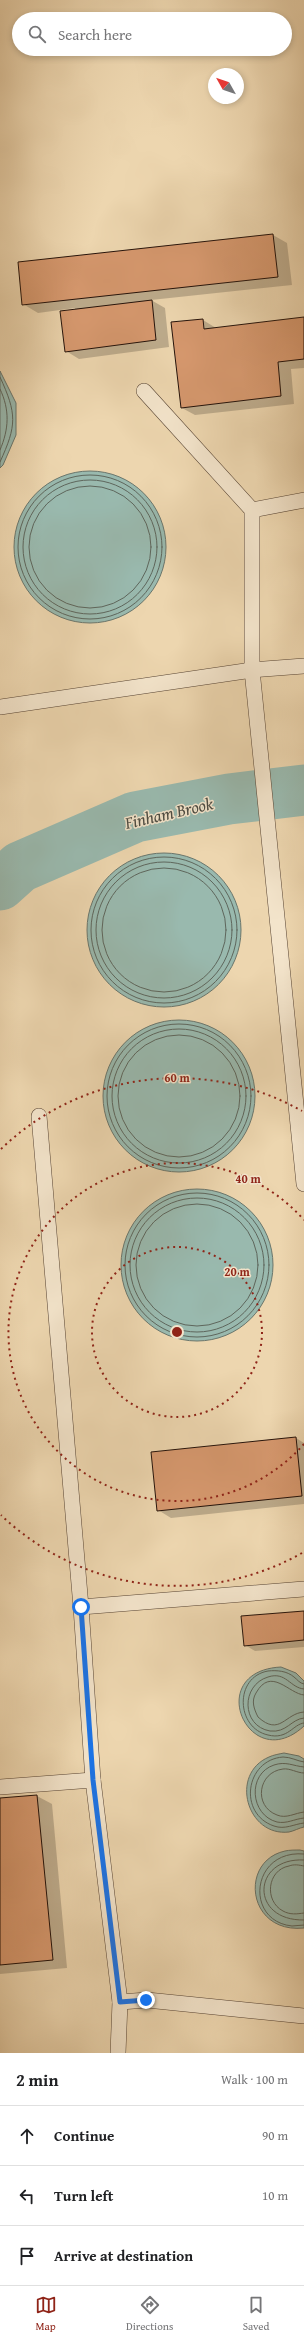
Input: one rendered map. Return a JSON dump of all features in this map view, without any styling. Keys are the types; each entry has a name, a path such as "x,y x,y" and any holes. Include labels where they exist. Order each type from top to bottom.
{"lane":[{"path":"144,391 252,510 252,670 304,1184"},
{"path":"252,510 304,500"},
{"path":"0,707 252,670 304,666"},
{"path":"39,1116 81,1607 93,1780 120,2002 118,2053"},
{"path":"81,1607 304,1589"},
{"path":"0,1787 93,1780"},
{"path":"120,2002 146,2000 304,2016"}],"water":[{"path":"0,371 16,403 16,435 3,465 0,468"},
{"path":"90,471 112,474 126,480 144,493 157,511 163,525 166,547 163,569 157,583 144,601 126,614 112,620 90,623 68,620 54,614 36,601 23,583 17,569 14,547 17,525 23,511 36,493 54,480 68,474"},
{"path":"164,853 179,855 200,862 207,866 223,881 228,887 235,901 241,930 239,945 232,966 228,973 213,989 207,994 193,1001 164,1007 149,1005 128,998 121,994 105,979 100,973 93,959 87,930 89,915 96,894 100,887 115,871 121,866 135,859"},
{"path":"172,1020 186,1020 201,1023 215,1029 233,1042 246,1060 252,1074 255,1096 252,1118 246,1132 233,1150 215,1163 201,1169 186,1172 172,1172 157,1169 143,1163 131,1155 120,1144 112,1132 106,1118 103,1103 103,1089 106,1074 112,1060 120,1048 131,1037 143,1029 157,1023"},
{"path":"197,1189 226,1195 233,1198 251,1211 264,1229 267,1236 273,1265 267,1294 264,1301 251,1319 233,1332 226,1335 197,1341 168,1335 161,1332 143,1319 130,1301 127,1294 121,1265 127,1236 130,1229 143,1211 161,1198 168,1195"},
{"path":"281,1667 296,1673 304,1681 304,1726 284,1738 266,1739 252,1731 242,1717 239,1701 244,1685 257,1673"},
{"path":"284,1753 299,1756 304,1759 304,1827 289,1832 274,1831 263,1825 254,1815 248,1803 247,1790 249,1777 257,1765 269,1757"},
{"path":"285,1851 304,1851 304,1928 285,1927 271,1920 261,1909 256,1896 256,1881 261,1868 270,1857"}],"building":[{"path":"273,234 278,277 22,305 18,262"},
{"path":"152,300 156,340 65,352 60,311"},
{"path":"304,317 304,359 278,362 281,396 181,408 171,322 203,319 204,329"},
{"path":"296,1437 302,1496 157,1511 151,1452"},
{"path":"304,1611 304,1640 244,1646 241,1616"},
{"path":"37,1795 53,1960 0,1965 0,1798"}],"waterway":[{"name":"Finham Brook","path":"0,885 20,867 135,817 229,799 304,790"}],"route":[{"path":"81,1607 93,1780 120,2002 146,2000"}]}
